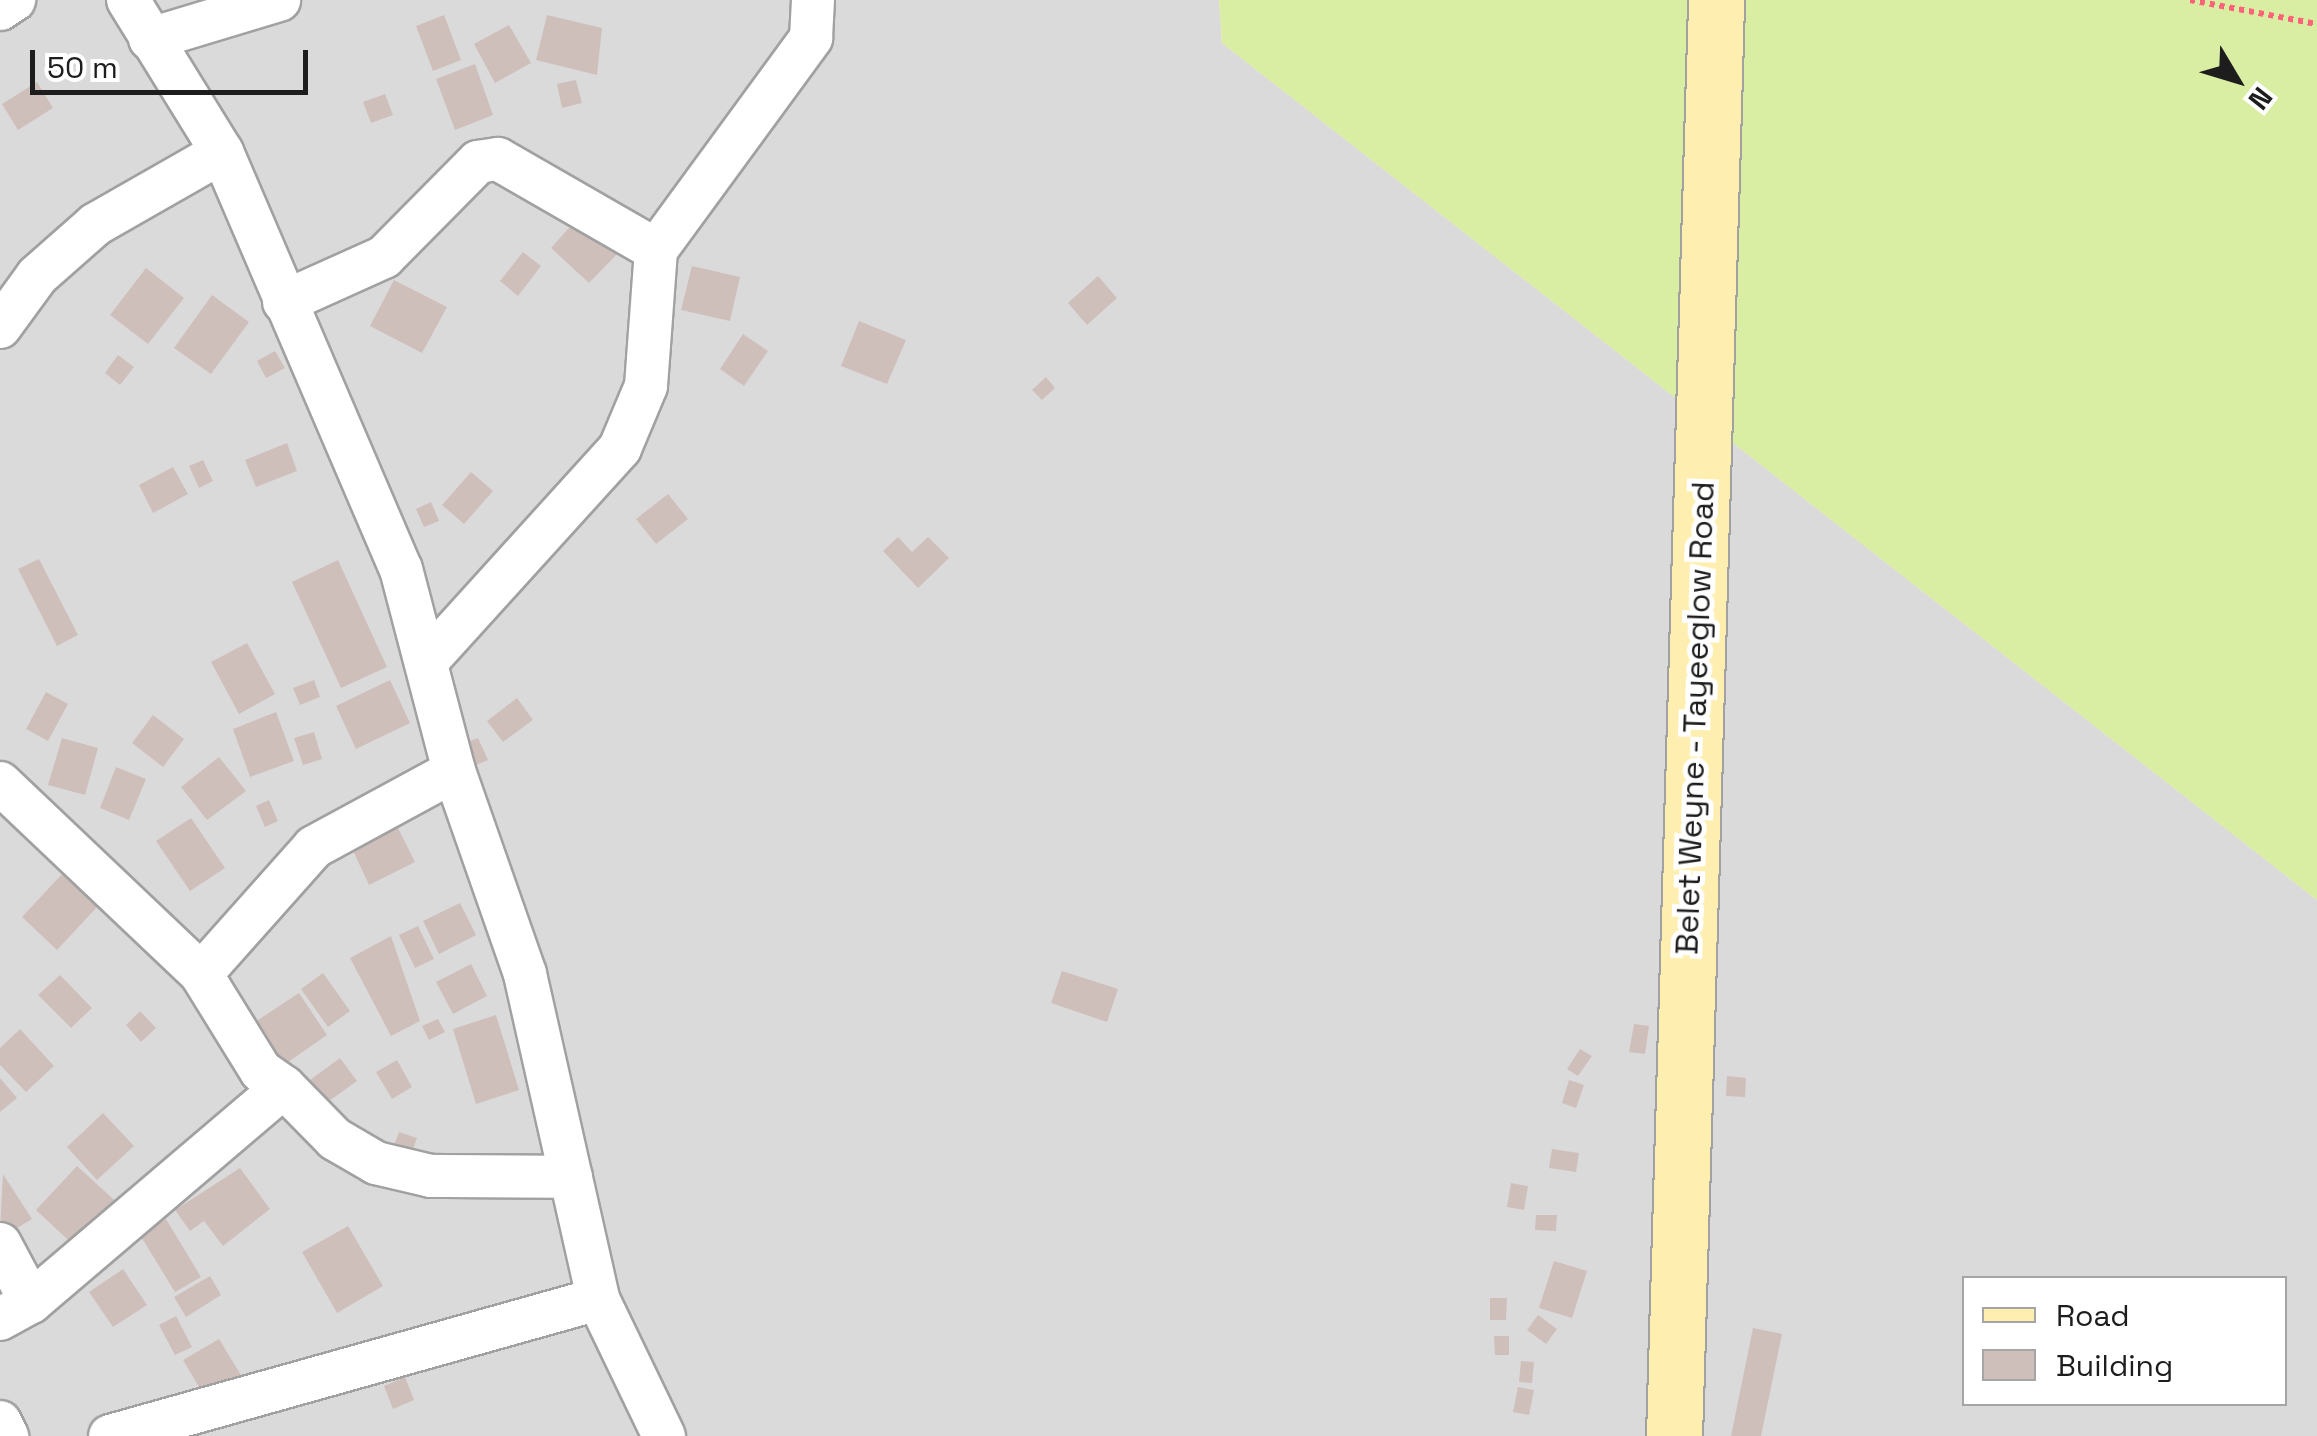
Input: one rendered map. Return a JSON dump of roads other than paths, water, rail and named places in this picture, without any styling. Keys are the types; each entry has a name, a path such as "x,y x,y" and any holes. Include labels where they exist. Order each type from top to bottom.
{"main road":[{"name":"Belet Weyne - Tayeeglow Road","path":"1674,1436 1716,0"}],"street":[{"path":"0,9 14,0"},
{"path":"128,0 222,152 401,569 428,660 454,771 525,974 598,1299 664,1436"},
{"path":"150,38 279,0"},
{"path":"428,660 620,448 646,386 656,250 811,38 813,0"},
{"path":"0,328 37,276 96,224 222,152"},
{"path":"284,302 384,257 488,161 542,177 656,250"},
{"path":"201,974 314,846 454,771"},
{"path":"0,782 201,974 261,1070 335,1139 388,1166 431,1176 571,1177"},
{"path":"0,1244 15,1310 284,1088"},
{"path":"110,1436 245,1419 598,1299"},
{"path":"0,1422 8,1436"}]}
